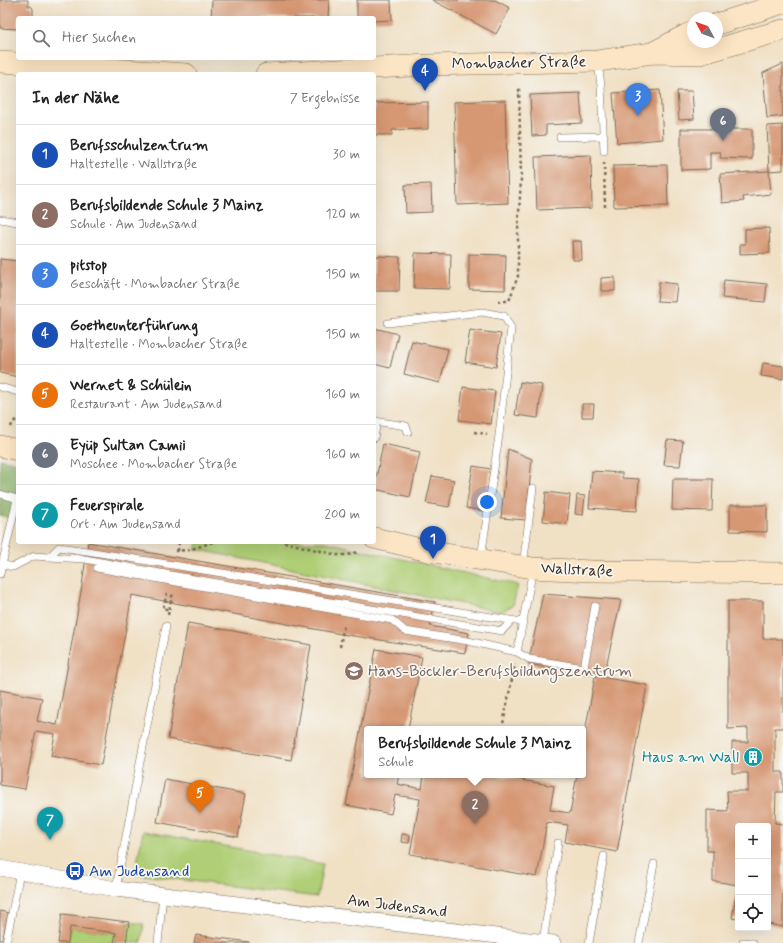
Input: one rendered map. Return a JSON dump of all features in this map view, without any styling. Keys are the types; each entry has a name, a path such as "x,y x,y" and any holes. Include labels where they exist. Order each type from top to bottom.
{"main road":[{"path":"723,22 757,8 783,3"},
{"name":"Mombacher Straße","path":"302,72 428,65 598,61 652,53 700,54 783,30"},
{"name":"Mombacher Straße","path":"652,53 687,35"},
{"path":"0,62 134,72"},
{"path":"0,446 16,450"},
{"name":"Wallstraße","path":"376,538 433,552 481,558 528,567 591,571 783,573"}],"street":[{"name":"Am Judensand","path":"0,868 116,889 488,939 548,942"}],"lane":[{"path":"598,61 601,86 604,151"},
{"path":"560,137 604,136"},
{"path":"0,219 16,222"},
{"path":"388,323 482,312 504,316 511,328 499,435 481,558"},
{"path":"0,387 16,391"},
{"path":"376,421 406,426 408,432"},
{"path":"517,652 528,567 533,488"},
{"path":"0,494 16,499"},
{"path":"0,574 1,564 16,503"},
{"path":"49,557 60,547 522,622"},
{"path":"1,564 13,567 34,556 85,559 176,576 502,631 511,621"},
{"path":"97,568 392,620 405,631 468,641 517,652 529,658 584,668 595,606"},
{"path":"116,889 166,626"},
{"path":"548,942 558,843"},
{"path":"589,943 604,856"},
{"path":"639,943 654,864"},
{"path":"6,943 20,872"},
{"path":"158,943 163,895"},
{"path":"743,942 753,943"}],"path":[{"path":"509,301 518,276 520,179 519,88"},
{"path":"604,151 605,208"},
{"path":"11,427 13,422 16,420"},
{"path":"178,552 179,544"},
{"path":"171,550 178,552 190,550 207,544"},
{"path":"292,544 336,555 348,555 358,552"},
{"path":"166,626 176,576"},
{"path":"165,602 163,609 169,609"},
{"path":"340,647 341,634"},
{"path":"503,726 517,652"}],"green space":[{"path":"0,459 16,463 16,520 0,515"},
{"path":"198,544 335,544 518,585 513,605 501,612 195,549"},
{"path":"143,831 323,864 317,897 135,874"},
{"path":"129,922 144,924 141,943 126,943"},
{"path":"70,927 116,933 114,943 68,943"}],"building":[{"path":"0,0 28,0 28,6 31,6 33,9 33,16 16,16 16,29 0,28"},
{"path":"212,0 329,0 328,16 211,16"},
{"path":"357,0 391,0 392,20 376,21 376,16 357,16"},
{"path":"432,0 495,0 510,8 496,34"},
{"path":"783,64 783,116 767,118 763,73"},
{"path":"660,90 663,139 617,143 613,93"},
{"path":"677,91 692,91 694,119 679,120"},
{"path":"580,93 582,123 546,125 546,135 532,136 530,95"},
{"path":"505,100 508,203 457,205 454,102"},
{"path":"428,102 428,129 392,130 392,135 376,135 376,103"},
{"path":"783,125 783,170 769,171 767,126"},
{"path":"681,129 752,129 752,159 720,158 721,152 710,152 710,169 681,170"},
{"path":"591,155 592,208 537,210 535,157"},
{"path":"667,165 668,206 614,207 613,166"},
{"path":"769,171 771,194 743,197 744,201 722,203 720,174"},
{"path":"431,184 432,212 406,213 405,185"},
{"path":"769,228 770,253 740,254 740,244 745,244 745,229"},
{"path":"572,241 581,241 582,260 573,260"},
{"path":"415,253 451,254 450,289 414,288"},
{"path":"469,254 506,255 505,290 469,289"},
{"path":"376,256 400,257 399,291 376,291"},
{"path":"0,259 16,261 16,377 0,373"},
{"path":"615,277 615,291 601,291 601,278"},
{"path":"724,280 767,284 765,302 722,298"},
{"path":"659,282 677,284 675,302 657,301"},
{"path":"376,328 398,334 390,368 376,364"},
{"path":"470,330 501,334 496,367 465,362"},
{"path":"412,341 448,349 440,383 404,374"},
{"path":"763,363 783,366 783,379 761,376"},
{"path":"520,382 542,385 538,418 515,415"},
{"path":"463,387 495,391 491,424 459,420"},
{"path":"582,404 594,404 593,417 582,417"},
{"path":"667,440 683,441 680,466 664,465"},
{"path":"383,444 420,452 410,497 376,489 376,479"},
{"path":"508,449 532,459 526,520 501,518"},
{"path":"473,466 491,469 484,511 466,508"},
{"path":"592,471 622,473 622,478 639,479 637,511 589,508"},
{"path":"432,476 454,480 449,507 426,503"},
{"path":"673,479 713,479 712,511 672,510"},
{"path":"546,492 570,495 567,524 543,521"},
{"path":"577,495 585,496 583,515 575,514"},
{"path":"730,505 767,505 767,532 730,531"},
{"path":"88,544 100,544 435,602 430,626 469,633 465,653 341,634 132,595 101,765 51,756 55,734 36,731 25,789 0,785 0,690 42,698 37,721 57,725 82,586"},
{"path":"543,594 621,600 605,671 596,669 595,676 528,664"},
{"name":"Haus am Wall","path":"728,601 763,601 763,639 783,639 783,728 775,728 775,772 783,772 783,792 776,792 775,823 783,824 783,927 771,925 771,823 735,823 735,885 713,881 713,851 707,851 707,810 728,811 727,791 748,791 748,773 732,773 732,742 748,742 748,728 728,729"},
{"path":"188,623 311,645 291,760 168,739"},
{"path":"376,649 422,657 409,726 364,726 364,778 398,778 397,784 422,789 424,778 510,778 554,786 550,810 570,813 576,778 586,778 586,727 595,676 647,685 617,852 565,842 568,825 547,822 537,877 410,854 420,799 395,795 391,814 346,805"},
{"path":"165,779 246,794 238,837 157,822"},
{"path":"402,834 410,835 409,843 401,842"},
{"path":"735,901 735,918 732,918"},
{"path":"0,911 8,913 3,940 0,940"},
{"path":"62,914 129,922 126,943 114,943 116,933 70,927 68,943 58,943"},
{"path":"196,935 249,942 249,943 194,943"}],"place":[{"name":"Goetheunterführung","path":"425,91"},
{"name":"pitstop","path":"638,116"},
{"name":"Eyüp Sultan Camii","path":"723,141"},
{"name":"Berufsschulzentrum","path":"433,559"},
{"name":"Hans-Böckler-Berufsbildungszentrum","path":"354,671"},
{"name":"Haus am Wall","path":"753,757"},
{"name":"Wernet & Schülein","path":"200,813"},
{"name":"Berufsbildende Schule 3 Mainz","path":"475,824"},
{"name":"Feuerspirale","path":"50,840"},
{"name":"Am Judensand","path":"75,871"}]}
